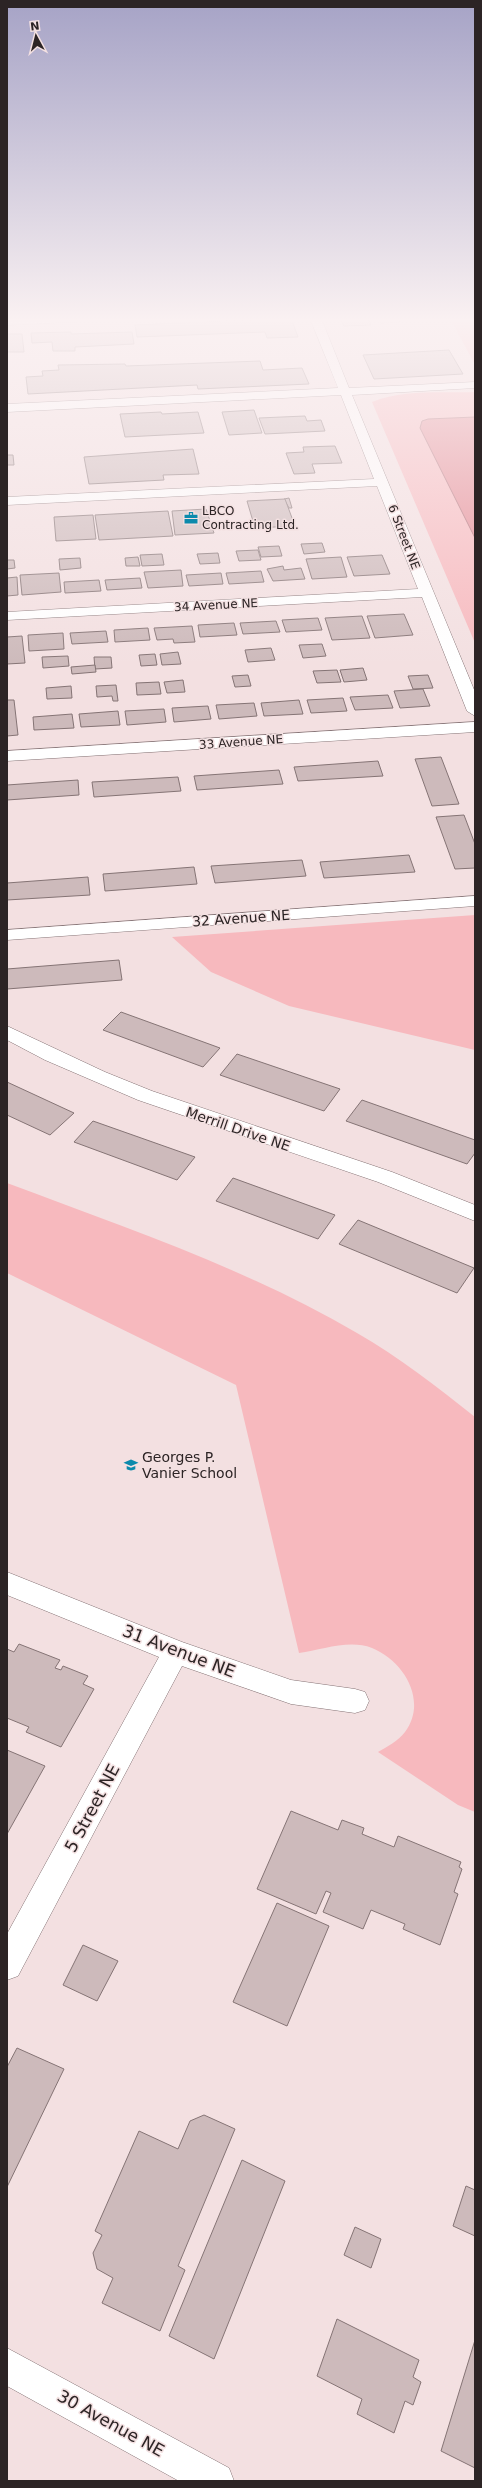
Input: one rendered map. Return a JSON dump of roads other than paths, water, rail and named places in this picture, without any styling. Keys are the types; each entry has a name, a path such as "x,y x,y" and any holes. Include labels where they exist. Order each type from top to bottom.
{"street":[{"name":"6 Street NE","path":"363,434 475,711"},
{"path":"7,501 382,482"},
{"name":"34 Avenue NE","path":"7,616 426,593"},
{"name":"33 Avenue NE","path":"7,756 475,727"},
{"name":"32 Avenue NE","path":"7,935 475,902"},
{"name":"Merrill Drive NE","path":"7,1032 53,1058 196,1115 386,1178 475,1213"},
{"name":"31 Avenue NE","path":"7,1583 176,1652 291,1692 355,1701"},
{"name":"5 Street NE","path":"7,1965 176,1652"},
{"name":"30 Avenue NE","path":"7,2366 216,2481"}],"place":[{"name":"LBCO Contracting Ltd.","path":"191,518"},
{"name":"Georges P. Vanier School","path":"131,1465"}]}
